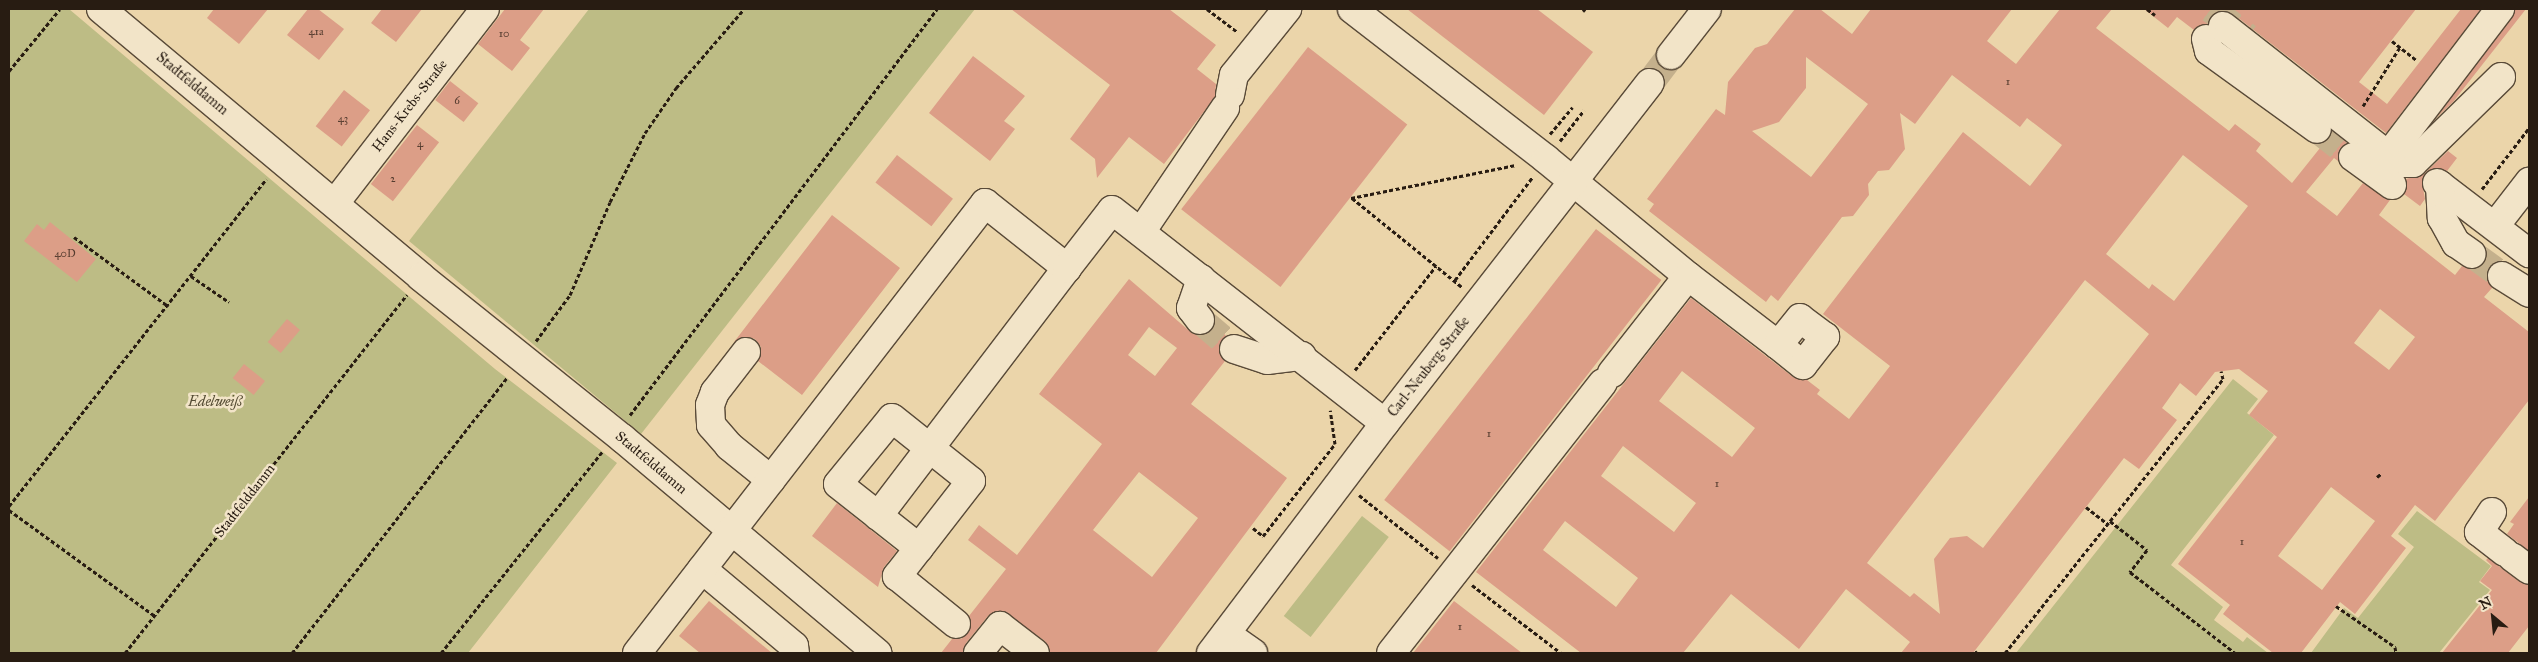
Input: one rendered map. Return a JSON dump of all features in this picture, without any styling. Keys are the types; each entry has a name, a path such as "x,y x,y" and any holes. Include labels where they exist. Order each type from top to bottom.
{"street":[{"name":"Stadtfelddamm","path":"101,9 282,158 421,277 616,434 877,653"},
{"name":"Hans-Krebs-Straße","path":"335,203 485,9"},
{"path":"1141,232 1228,102 1234,75 1287,9"},
{"path":"1352,9 1551,153 1573,181 1688,276 1778,346"},
{"path":"1671,55 1707,9"},
{"path":"2388,156 2500,9"},
{"path":"2317,129 2209,51 2214,33 2398,163 2413,163 2501,77"},
{"name":"Carl-Neuberg-Straße","path":"1219,644 1385,422 1650,82"},
{"path":"2353,157 2392,185"},
{"path":"2495,226 2529,182"},
{"path":"2472,254 2456,243 2442,218 2438,184 2529,253"},
{"path":"637,653 985,203 1067,268"},
{"path":"878,516 1112,210 1385,422"},
{"path":"1391,653 1688,276"},
{"path":"2502,276 2529,293"},
{"path":"1200,320 1191,308 1201,279"},
{"path":"1234,349 1267,360 1302,356"},
{"path":"746,352 715,392 710,405 711,425 729,446 771,480"},
{"path":"919,548 838,484 892,418 971,481 919,548 897,576 956,624"},
{"path":"2492,512 2479,532 2515,560"},
{"path":"702,569 794,646 795,653"},
{"path":"978,653 1000,626 1035,653"},
{"path":"1219,644 1253,653"}],"path":[{"path":"9,71 60,9"},
{"path":"441,653 616,434 937,9"},
{"path":"2146,9 2155,15"},
{"path":"2392,41 2416,60"},
{"path":"2374,91 2400,47"},
{"path":"1551,153 1547,138 1573,107"},
{"path":"1551,153 1478,173 1351,198 1454,280 1584,110"},
{"path":"2468,207 2529,128"},
{"path":"154,616 9,508 282,158"},
{"path":"74,236 168,306"},
{"path":"191,276 229,302"},
{"name":"Stadtfelddamm","path":"125,653 421,277"},
{"path":"2005,653 2223,379 2221,371"},
{"path":"2377,477 2382,473"},
{"path":"2086,507 2148,550 2130,572 2235,653"},
{"path":"2336,606 2396,647 2396,653"}],"green space":[{"name":"Edelweiß","path":"9,9 69,9 495,369 617,463 468,653 9,653"},
{"path":"589,9 975,9 641,434 409,241"},
{"path":"2233,379 2258,399 2247,413 2274,435 2171,565 2223,607 2214,620 2243,642 2247,637 2268,653 2016,653"},
{"path":"2417,511 2491,566 2479,582 2490,590 2439,653 2311,653 2344,608 2358,618 2414,547 2398,534"},
{"path":"1362,516 1389,537 1311,637 1284,616"}],"building":[{"path":"214,9 268,9 239,44 207,18"},
{"path":"308,9 318,9 344,29 319,60 287,35"},
{"path":"382,9 422,9 396,42 371,23"},
{"path":"505,9 544,9 520,40 530,48 512,71 478,44"},
{"path":"1011,9 1169,9 1216,45 1197,69 1216,84 1215,97 1164,164 1129,137 1097,178 1095,159 1070,139 1110,85"},
{"path":"1407,9 1537,9 1593,52 1544,115"},
{"path":"1795,9 1820,9 1852,34 1871,9 2012,9 1987,41 2016,64 2060,9 2112,9 2096,28 2229,131 2235,124 2261,144 2256,151 2292,183 2320,148 2316,144 2329,138 2332,131 2347,143 2340,148 2338,161 2334,158 2306,192 2337,216 2363,183 2390,200 2379,215 2455,275 2462,266 2470,269 2479,268 2488,255 2496,262 2489,268 2486,276 2492,288 2484,297 2529,332 2529,400 2435,521 2415,505 2391,536 2406,548 2355,614 2340,602 2301,653 2273,653 2223,614 2230,605 2178,564 2277,437 2249,415 2268,391 2239,369 2215,372 2196,396 2180,383 2162,408 2177,420 2139,469 2124,458 1973,653 1901,653 1910,642 1846,589 1799,649 1731,594 1683,653 1581,653 1476,572 1691,298 1793,377 1807,380 1820,390 1817,394 1849,419 1890,366 1823,314 1963,132 2030,186 2062,145 2027,118 2020,127 1952,75 1915,124 1900,113 1905,149 1889,170 1878,171 1868,184 1869,195 1853,216 1842,217 1778,301 1771,295 1766,302 1649,211 1654,204 1647,199 1716,109 1725,115 1728,82 1755,48 1767,44","holes":["1806,57 1868,104 1811,177 1752,131 1779,122 1806,88","2183,155 2248,206 2174,301 2152,284 2149,289 2106,254","2085,280 2149,334 1983,548 1967,536 1950,538 1934,559 1940,614 1914,593 1910,597 1867,563","2380,309 2415,337 2389,370 2354,343","1682,371 1755,428 1732,457 1659,401","1623,446 1696,503 1674,532 1601,476","2331,487 2375,521 2322,590 2278,556","1565,521 1638,578 1616,607 1543,550"]},
{"path":"2144,9 2416,9 2359,82 2387,104 2461,9 2481,9 2386,133 2232,13 2217,12 2208,24 2194,30 2177,17 2168,28"},
{"path":"2515,9 2526,9 2453,102 2436,118 2512,18"},
{"path":"1308,47 1407,125 1280,287 1181,209"},
{"path":"973,56 1025,96 1004,121 1015,129 990,161 929,113"},
{"path":"450,81 478,103 464,122 435,100"},
{"path":"344,90 370,110 342,147 316,126"},
{"path":"417,125 439,142 393,201 371,184"},
{"path":"2448,151 2457,158 2447,171 2438,168 2425,173"},
{"path":"897,155 953,199 931,226 875,183"},
{"path":"2425,173 2422,182 2425,199 2420,206 2404,194 2406,179"},
{"path":"832,215 900,268 802,395 758,361 761,347 755,339 748,337 734,342"},
{"path":"50,222 96,259 77,282 24,241 37,224 44,230"},
{"path":"1596,229 1661,280 1450,551 1384,500"},
{"path":"1129,279 1193,334 1209,333 1215,323 1226,336 1219,345 1219,353 1225,361 1191,404 1287,478 1156,653 1050,653 1045,641 1002,611 988,616 966,643 963,653 941,653 952,639 961,639 968,633 971,626 969,616 1006,569 968,540 979,525 1017,555 1102,444 1039,394","holes":["1149,327 1177,348 1155,376 1128,355","1139,472 1198,518 1152,577 1093,530"]},
{"path":"287,319 300,330 281,353 268,342"},
{"path":"244,364 265,381 254,395 233,378"},
{"path":"2529,497 2529,551 2507,534 2514,524 2510,522"},
{"path":"837,503 897,551 884,567 878,587 812,536"},
{"path":"2488,558 2520,582 2529,585 2529,626 2508,653 2442,653 2492,590 2480,581 2492,566 2486,560"},
{"path":"709,601 772,653 700,653 679,636"},
{"path":"1454,601 1522,653 1413,653"}],"tunnel":[{"path":"2211,9 2247,37"},
{"path":"1650,83 1671,55"},
{"path":"2317,129 2353,157"},
{"path":"2472,254 2502,276"},
{"path":"1200,320 1234,349"}]}
